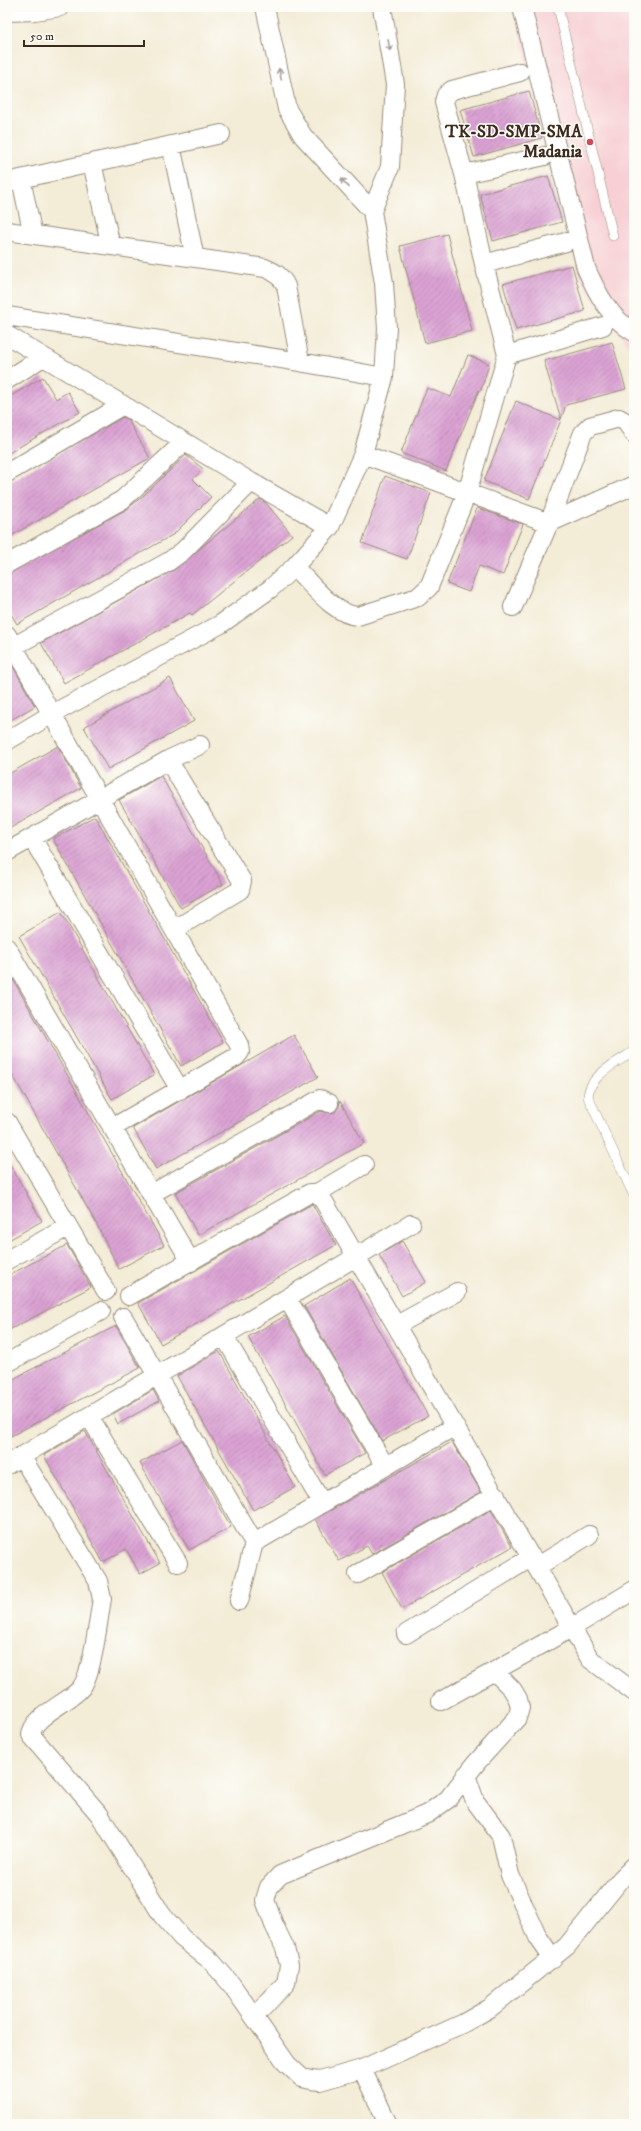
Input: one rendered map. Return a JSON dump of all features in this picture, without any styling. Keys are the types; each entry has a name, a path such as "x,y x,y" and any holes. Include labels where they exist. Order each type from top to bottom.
{"street":[{"path":"7,12 35,11 60,7"},
{"path":"265,7 287,109 303,136 372,212"},
{"path":"7,741 52,714 221,624 270,589 294,567 330,527 363,454 384,378 387,328 384,283 372,212 390,167 395,84 382,7"},
{"path":"522,7 586,268 596,290 607,307 620,321 634,332"},
{"path":"294,567 339,611 351,616 358,616 418,597 429,587 467,492 507,355 484,264 464,174 444,102 446,96 452,90 520,72"},
{"path":"33,235 14,180 221,134"},
{"path":"171,145 195,258"},
{"path":"464,174 545,156"},
{"path":"92,163 111,246"},
{"path":"7,231 265,268 278,274 286,286 300,362"},
{"path":"484,264 566,242"},
{"path":"7,316 300,362 384,378"},
{"path":"507,355 603,326"},
{"path":"7,335 251,482 330,527"},
{"path":"7,380 43,357"},
{"path":"7,473 123,405"},
{"path":"513,607 549,523 586,429 590,426 619,418 626,422 634,434"},
{"path":"7,564 122,500 184,442"},
{"path":"363,454 549,523 634,485"},
{"path":"112,1128 236,1057 240,1052 239,1045 52,714 9,644 168,562 183,550 251,482"},
{"path":"7,852 168,760 200,745"},
{"path":"168,760 242,881 240,890 174,929"},
{"path":"32,838 180,1090"},
{"path":"7,948 191,1262"},
{"path":"151,1194 320,1099 329,1103"},
{"path":"7,1122 106,1290"},
{"path":"128,1296 191,1262 310,1193 317,1193 364,1165"},
{"path":"317,1193 324,1200 573,1627 590,1659 634,1692"},
{"path":"411,1224 14,1461 98,1581 102,1591 102,1599 86,1680 78,1692 34,1725 31,1734 99,1814 162,1915 182,1938 212,1962 221,1972 287,2064 302,2078 320,2081 362,2068 477,2016 553,1959 581,1931 621,1879 634,1866"},
{"path":"7,1260 68,1226"},
{"path":"118,1288 128,1296 130,1308 123,1317 111,1319 101,1311 99,1300 106,1290 118,1288"},
{"path":"397,1325 457,1292"},
{"path":"287,1298 385,1466"},
{"path":"7,1363 101,1311"},
{"path":"123,1317 254,1543 239,1601"},
{"path":"224,1336 322,1503"},
{"path":"89,1416 178,1563"},
{"path":"254,1543 455,1426"},
{"path":"358,1574 496,1495"},
{"path":"406,1634 535,1562 589,1536"},
{"path":"441,1701 573,1627 634,1590"},
{"path":"254,2017 286,1983 289,1965 285,1948 265,1900 269,1887 280,1875 427,1814 448,1798 466,1775 517,1718 520,1708 518,1699 512,1689 494,1671"},
{"path":"466,1775 474,1801 501,1836 510,1875 538,1937 553,1959"},
{"path":"362,2068 388,2124"}],"lane":[{"path":"558,7 613,236"},
{"path":"634,1051 596,1078 588,1090 588,1098 634,1196"}],"shaded area":[{"name":"TK-SD-SMP-SMA Madania","path":"513,7 634,7 634,354 580,277"}],"building":[{"path":"529,91 542,138 474,157 460,110"},
{"path":"548,176 562,222 493,241 480,194"},
{"path":"447,234 472,331 425,343 400,246"},
{"path":"572,265 585,311 516,330 503,284"},
{"path":"612,342 626,389 566,405 561,419 544,361"},
{"path":"468,355 489,364 481,390 479,390 446,471 401,453 427,388 451,397"},
{"path":"43,377 56,399 68,392 80,412 7,454 7,398"},
{"path":"516,401 561,420 529,499 484,481"},
{"path":"123,417 128,420 150,458 7,538 7,483"},
{"path":"186,455 203,469 193,479 211,497 174,534 17,624 7,607 7,574 127,509"},
{"path":"385,476 431,493 407,559 362,543"},
{"path":"260,499 266,503 292,535 192,615 190,613 64,683 41,643 174,570"},
{"path":"477,508 523,524 503,575 479,566 469,592 447,584"},
{"path":"11,663 35,706 7,722 7,666"},
{"path":"170,678 194,721 108,769 84,727"},
{"path":"58,746 81,788 7,830 7,775"},
{"path":"161,776 223,884 181,908 119,800"},
{"path":"95,816 223,1042 181,1066 53,839"},
{"path":"61,912 154,1075 112,1099 19,936"},
{"path":"7,969 164,1245 119,1269 97,1225 7,1065"},
{"path":"294,1035 318,1077 156,1169 133,1128"},
{"path":"340,1101 364,1143 198,1235 175,1193 321,1111 330,1113 335,1112 339,1107"},
{"path":"7,1159 42,1221 7,1241"},
{"path":"312,1204 336,1245 161,1344 138,1303"},
{"path":"402,1241 426,1282 402,1296 379,1255"},
{"path":"67,1245 91,1287 7,1331 7,1276"},
{"path":"350,1278 428,1416 382,1441 304,1306"},
{"path":"285,1316 365,1453 325,1475 248,1337"},
{"path":"116,1326 140,1368 7,1438 7,1382"},
{"path":"219,1351 295,1487 253,1510 177,1376"},
{"path":"153,1390 159,1401 118,1424 113,1414"},
{"path":"85,1431 160,1563 140,1574 126,1549 103,1562 44,1455"},
{"path":"182,1440 231,1527 189,1550 140,1463"},
{"path":"452,1442 481,1492 372,1554 367,1546 339,1561 315,1519"},
{"path":"491,1510 512,1547 402,1609 382,1572"}],"place":[{"name":"TK-SD-SMP-SMA Madania","path":"590,142"}]}
